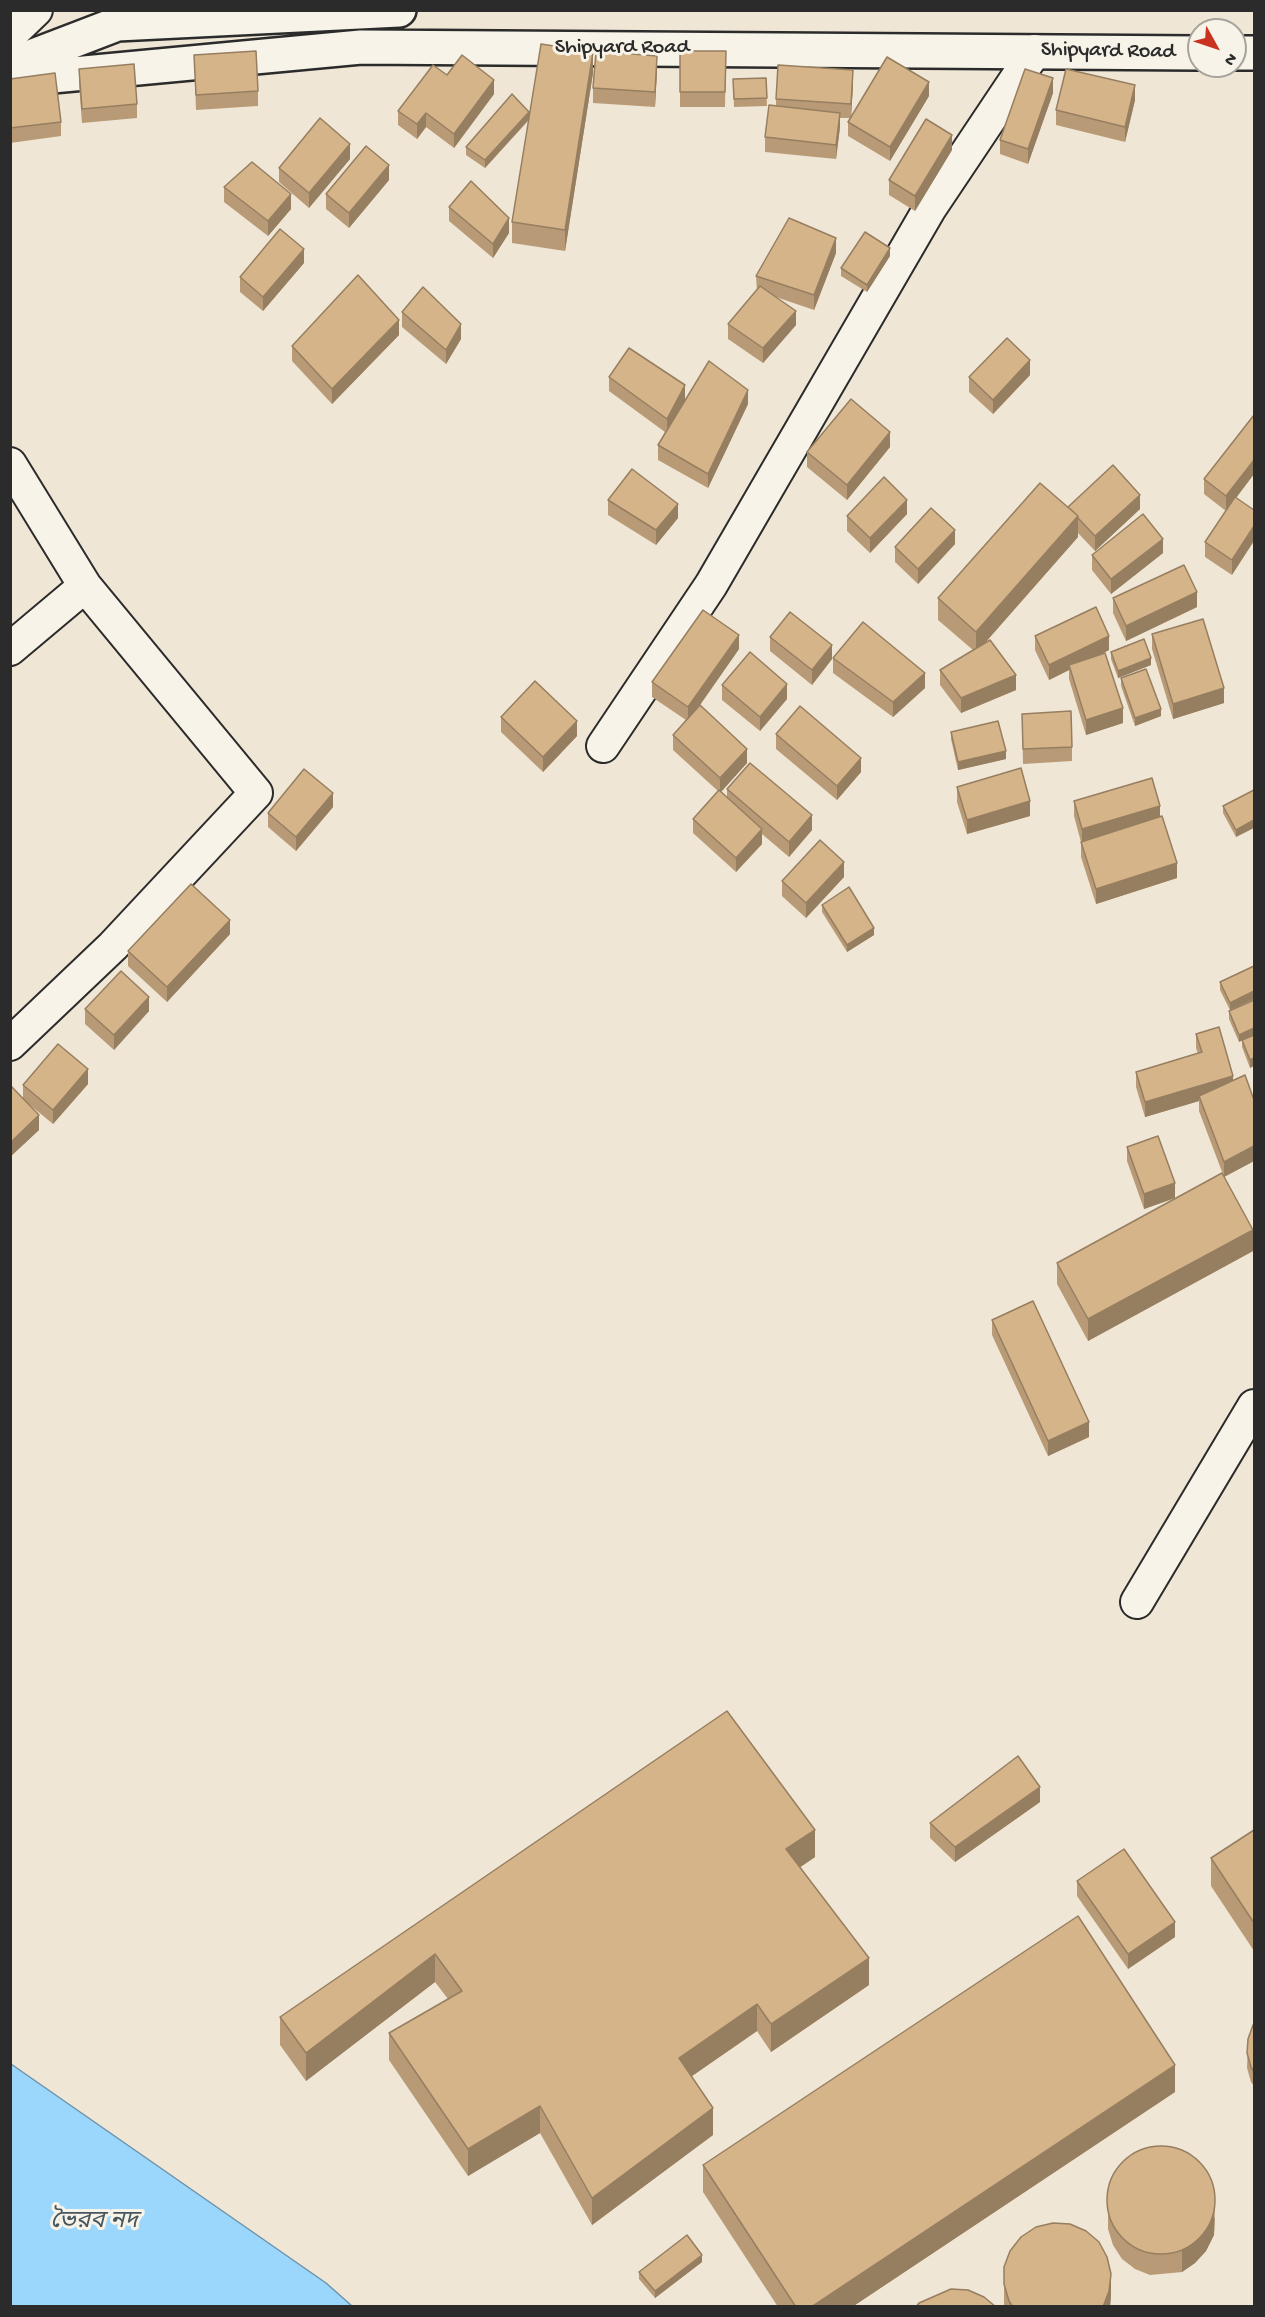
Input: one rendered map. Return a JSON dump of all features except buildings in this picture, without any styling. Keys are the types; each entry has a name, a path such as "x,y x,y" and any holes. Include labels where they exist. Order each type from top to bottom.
{"main road":[{"path":"10,65 117,24 399,10"},
{"name":"Shipyard Road","path":"10,80 361,47 1187,52"}],"street":[{"path":"10,35 36,10"},
{"path":"603,746 711,585 930,207 1035,51"},
{"path":"10,464 85,586 256,793 113,946 10,1044"},
{"path":"10,649 85,586"},
{"path":"1137,1602 1254,1406"}],"water":[{"name":"ভৈরব নদ","path":"11,2064 326,2283 352,2306 11,2306"}]}
